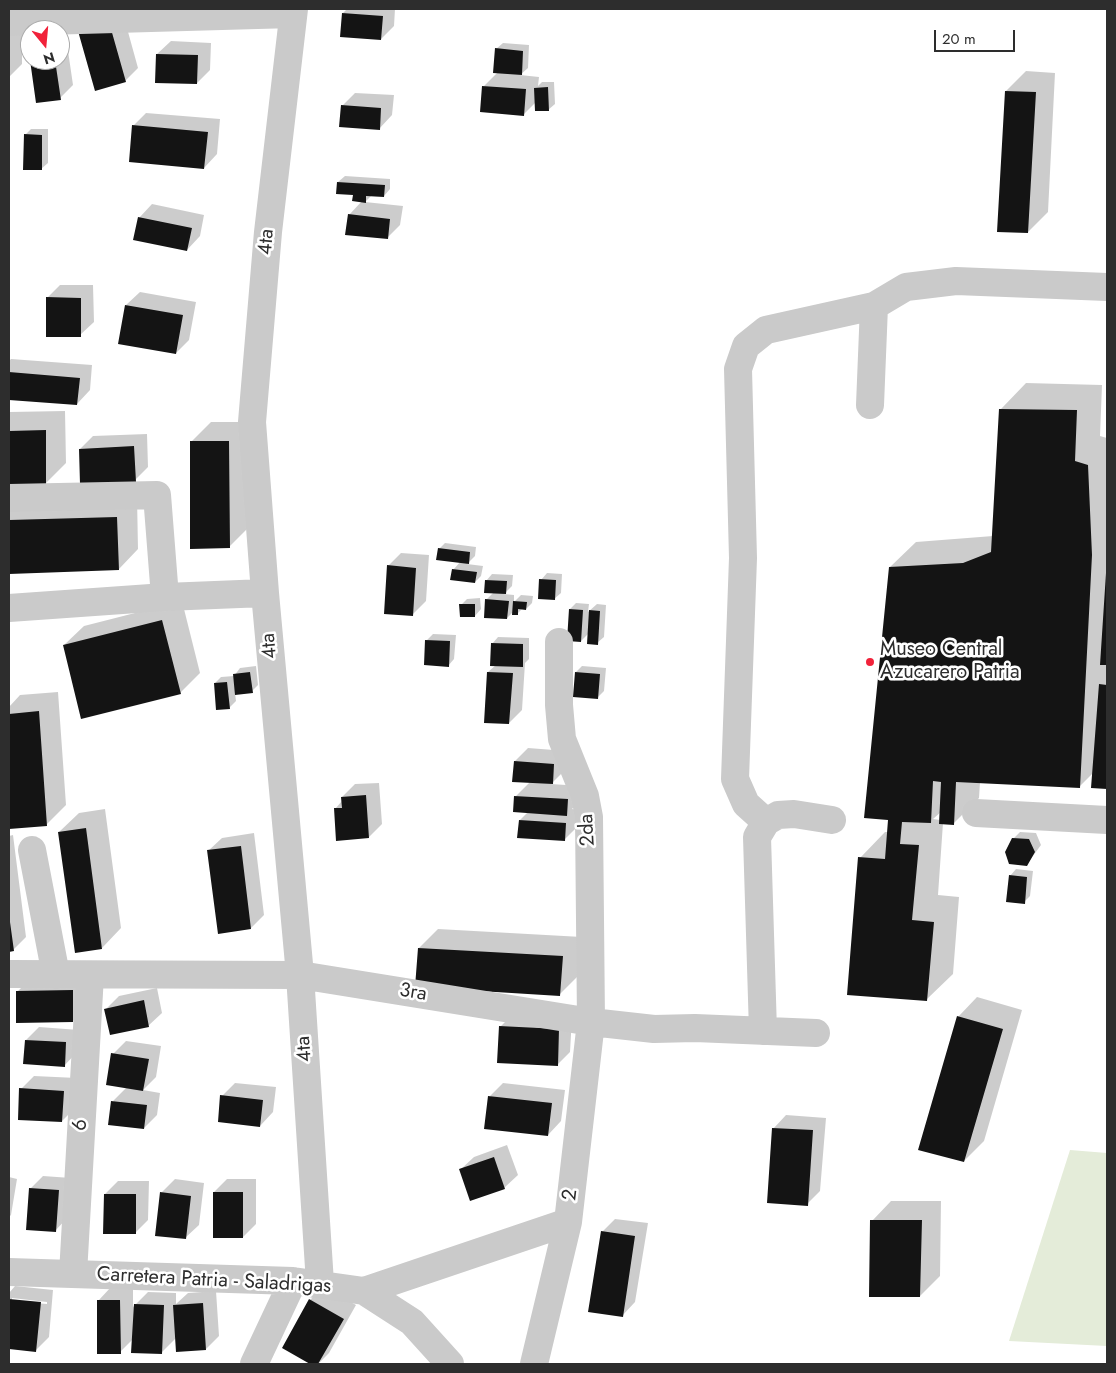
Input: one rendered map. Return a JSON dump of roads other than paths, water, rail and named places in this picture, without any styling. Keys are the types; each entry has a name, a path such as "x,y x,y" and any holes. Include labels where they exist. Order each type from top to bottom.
{"street":[{"path":"9,22 293,11"},
{"name":"4ta","path":"293,11 268,232 252,422 265,593 300,975 320,1283"},
{"path":"766,822 746,804 735,779 743,558 738,369 746,346 766,330 874,306 906,287 956,282 1107,287"},
{"path":"870,405 874,306"},
{"path":"9,498 157,495 165,597"},
{"path":"9,608 165,597 265,593"},
{"name":"2da","path":"559,642 559,705 562,739 585,796 589,817 591,1022"},
{"path":"763,1031 756,838 766,822 778,815 794,814 832,820"},
{"path":"976,814 1107,820"},
{"path":"32,850 56,975"},
{"name":"3ra","path":"9,974 300,975 591,1022 654,1029 695,1028 816,1033"},
{"name":"6","path":"72,1274 90,975"},
{"name":"2","path":"534,1364 568,1222 591,1022"},
{"path":"364,1291 568,1222"},
{"name":"Carretera Patria - Saladrigas","path":"9,1272 293,1281 320,1283 364,1291 412,1322 450,1364"},
{"path":"254,1364 293,1281"}],"place":[{"name":"Museo Central Azucarero Patria","path":"870,662"}]}
